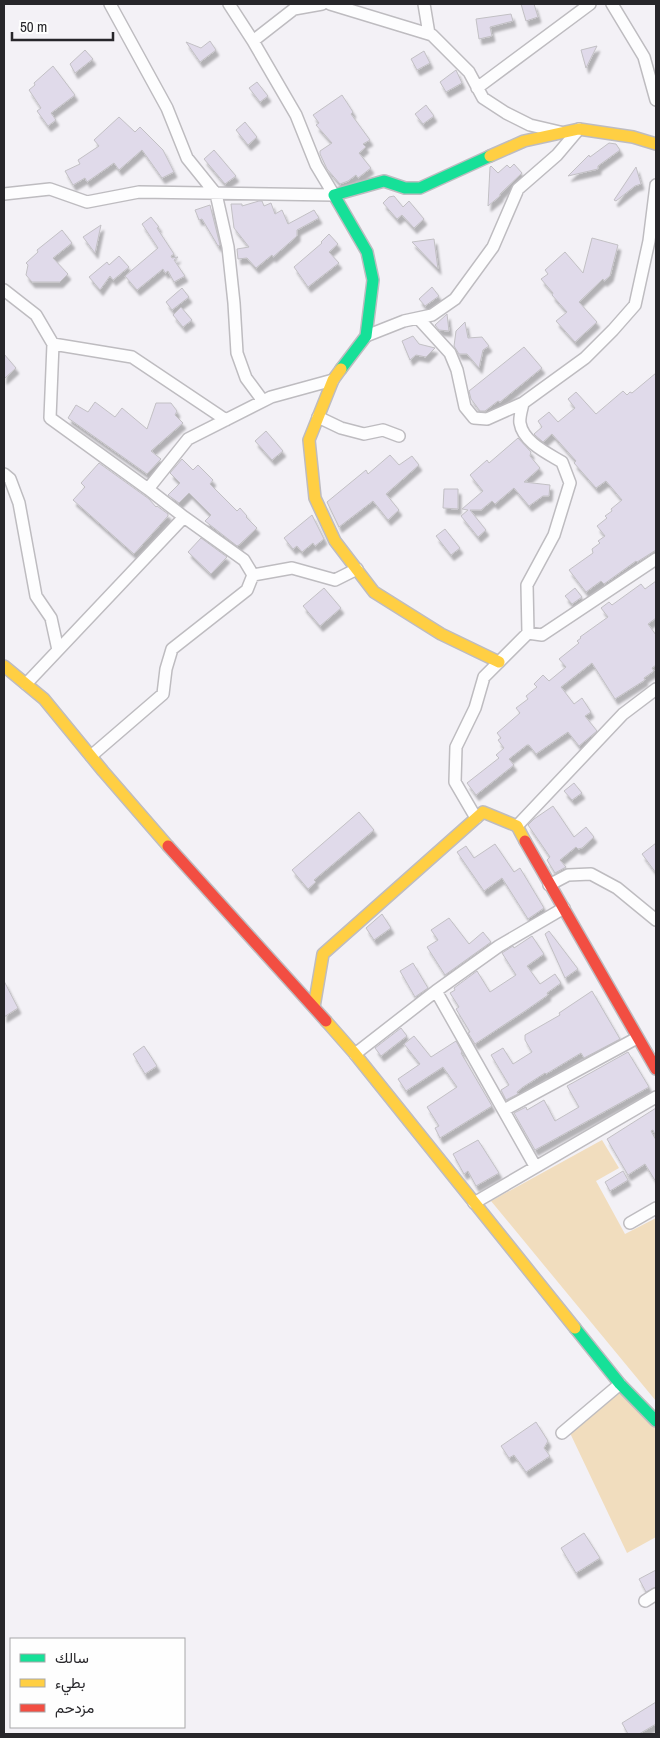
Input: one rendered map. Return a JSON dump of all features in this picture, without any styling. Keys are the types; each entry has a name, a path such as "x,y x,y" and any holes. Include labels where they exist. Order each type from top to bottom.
{"street":[{"path":"110,4 167,108 187,158 216,194 228,247 237,353 246,378 263,401"},
{"path":"229,4 296,115 316,164 367,252 373,280 366,336 332,380 309,440 315,498 335,541 374,592 441,634 499,662"},
{"path":"253,41 297,7 322,4"},
{"path":"330,4 432,34 469,72 483,98 506,114 530,125 562,132"},
{"path":"424,4 429,34"},
{"path":"477,88 590,4"},
{"path":"612,4 644,57 656,100"},
{"path":"4,194 50,190 87,202 139,192 334,195 384,181 405,188 420,188 524,141 579,129 633,137 656,144"},
{"path":"366,336 404,321 432,316 454,299 493,246 518,189 557,155 579,129"},
{"path":"418,318 450,353 457,370 465,407 474,418 487,420 523,403 584,358 635,305 649,240 656,184"},
{"path":"4,290 36,315 53,344 50,418 244,560 254,575"},
{"path":"53,344 132,358 226,420"},
{"path":"148,488 188,439 271,397 332,380"},
{"path":"476,818 455,782 456,747 474,708 484,677 528,633 527,585 554,535 570,483 562,462 542,450 526,435 520,422 523,403"},
{"path":"318,417 342,428 364,434 383,430 399,436"},
{"path":"4,474 10,479 19,503 36,596 51,618 58,650"},
{"path":"26,684 184,517"},
{"path":"528,633 542,635 656,559"},
{"path":"254,575 292,568 335,580 357,569"},
{"path":"91,756 163,694 166,668 172,649 247,590 254,575"},
{"path":"4,666 44,699 186,868 355,1054 620,1384 656,1420"},
{"path":"517,826 623,714 656,689"},
{"path":"314,1007 322,954 483,812 517,826 656,1069"},
{"path":"550,885 568,875 591,874 617,888 656,920"},
{"path":"355,1054 436,991 499,946 564,908"},
{"path":"436,991 535,1166"},
{"path":"504,1110 637,1038"},
{"path":"474,1203 656,1097"},
{"path":"630,1223 656,1208"},
{"path":"562,1433 620,1384"},
{"path":"645,1601 656,1594"}],"shaded area":[{"path":"602,1140 619,1168 596,1181 625,1234 656,1218 656,1401 491,1201"},
{"path":"622,1390 656,1427 656,1537 627,1553 570,1433"}],"building":[{"path":"521,4 534,4 538,17 526,21"},
{"path":"511,14 513,21 490,27 492,36 479,39 476,19"},
{"path":"210,41 216,50 200,62 186,42 201,48"},
{"path":"597,46 586,68 581,50"},
{"path":"85,50 93,59 75,73 70,64"},
{"path":"424,51 430,63 417,70 411,59"},
{"path":"53,66 75,95 51,113 56,120 48,126 37,111 41,108 29,90"},
{"path":"456,70 462,83 446,92 440,82"},
{"path":"257,82 268,96 260,102 249,88"},
{"path":"342,95 353,112 351,114 370,140 363,144 366,147 359,153 371,168 358,178 356,175 340,184 327,169 320,154 320,151 332,143 316,125 319,123 313,115"},
{"path":"426,105 434,116 423,124 415,114"},
{"path":"119,117 135,132 140,127 163,150 174,172 162,178 142,150 119,170 114,163 87,182 85,178 73,185 65,171 80,164 78,160 99,146 94,140"},
{"path":"245,122 257,137 248,145 236,130"},
{"path":"609,143 616,144 620,150 598,166 598,169 568,176 589,155 590,157"},
{"path":"214,150 236,176 225,184 204,159"},
{"path":"514,164 522,173 488,206 490,167 498,173 507,165 510,168"},
{"path":"636,167 641,184 635,186 616,201 614,200"},
{"path":"394,196 403,207 409,201 424,219 414,228 402,215 397,219 383,203 389,197"},
{"path":"262,201 264,206 271,203 275,214 282,210 288,224 314,210 319,218 297,230 297,236 273,257 272,255 256,268 247,258 238,259 237,249 249,247 234,228 231,204 242,204 242,206"},
{"path":"210,205 220,245 218,246 202,219 199,220 195,210"},
{"path":"151,217 159,227 157,228 174,254 171,256 172,258 178,257 174,260 185,276 174,282 168,271 165,273 163,269 137,290 125,276 158,248 142,224"},
{"path":"101,225 95,253 83,237"},
{"path":"62,230 72,243 53,258 68,274 60,282 32,282 26,275 28,265 26,263 38,252 37,250"},
{"path":"329,234 338,244 329,252 339,263 308,287 294,267 322,243"},
{"path":"592,238 618,245 610,276 604,281 603,279 579,302 597,322 575,342 556,321 567,312 541,279 548,274 545,270 565,252 583,273"},
{"path":"434,239 438,269 412,242"},
{"path":"119,256 129,267 113,280 110,276 100,290 89,277 107,262 109,265"},
{"path":"432,287 439,296 425,306 419,299"},
{"path":"182,288 189,297 172,310 166,302"},
{"path":"181,307 192,320 183,327 173,315"},
{"path":"447,314 449,331 439,330 435,325"},
{"path":"465,322 468,338 482,337 489,346 483,350 479,368 467,354 459,354 454,346 456,331"},
{"path":"413,336 419,344 435,348 426,357 416,355 410,360 402,341"},
{"path":"524,347 542,368 500,402 498,401 485,411 480,411 471,399 469,391"},
{"path":"4,354 16,368 4,379"},
{"path":"656,373 656,550 636,561 604,584 601,581 586,592 569,570 593,553 592,549 605,536 597,526 607,518 605,516 612,511 611,509 622,500 606,481 596,488 574,463 576,461 552,434 543,442 536,436 534,434 542,427 538,421 549,412 558,422 575,408 568,399 576,392 596,414 623,391 627,395 630,392 632,393"},
{"path":"95,402 115,417 122,408 147,429 156,403 171,403 177,411 175,415 183,423 151,451 161,459 147,474 68,418 76,405 88,412"},
{"path":"266,431 283,451 272,460 255,441"},
{"path":"518,438 531,452 530,456 540,468 524,482 550,485 549,496 543,496 529,506 514,488 495,504 492,501 481,510 470,510 486,530 478,537 461,516 468,510 462,509 483,491 470,475 487,460 489,463"},
{"path":"390,455 399,465 412,456 419,465 386,494 399,510 388,520 373,501 339,527 327,502 366,470 368,474"},
{"path":"182,459 193,470 198,465 213,480 210,484 237,511 240,508 257,528 239,545 237,546 205,521 211,515 189,493 179,503 168,495 180,483 170,473"},
{"path":"99,463 149,499 156,507 168,514 134,554 73,500 85,487 81,483"},
{"path":"444,489 458,489 458,509 443,508"},
{"path":"312,515 324,539 315,546 313,543 302,552 297,546 293,549 284,538"},
{"path":"445,529 460,548 451,555 436,536"},
{"path":"201,538 227,557 211,574 188,552"},
{"path":"656,581 656,618 648,624 656,635 656,665 652,668 654,671 644,678 645,680 615,699 592,663 561,687 574,704 582,698 591,712 585,716 597,731 579,746 568,732 536,754 527,745 509,759 514,765 476,795 467,783 499,758 496,755 504,748 498,740 501,738 497,733 520,713 516,708 528,699 526,696 537,687 534,684 543,675 549,681 566,667 559,659 579,643 577,641 580,637 608,617 601,608 609,602 612,605 641,584 645,589"},
{"path":"324,588 341,608 320,626 303,606"},
{"path":"575,588 582,597 572,604 565,596"},
{"path":"574,783 582,793 572,800 564,791"},
{"path":"553,806 574,837 586,827 594,837 582,848 578,849 576,847 560,860 566,867 555,873 547,860 550,857 528,825"},
{"path":"359,812 374,830 314,880 316,882 308,889 292,870"},
{"path":"656,843 656,873 642,854"},
{"path":"495,844 514,872 520,868 544,908 528,919 502,878 484,891 457,852 466,846 474,858"},
{"path":"382,914 391,928 374,940 366,928"},
{"path":"449,918 469,944 483,932 491,942 445,975 427,947 438,940 431,930"},
{"path":"549,931 578,969 565,978 545,934"},
{"path":"532,936 544,954 527,966 540,984 555,974 561,983 547,993 548,995 475,1044 456,1009 459,1007 450,993 477,971 490,992 516,975 502,953 513,946 514,948"},
{"path":"413,963 428,988 415,997 400,971"},
{"path":"4,981 18,1008 4,1017"},
{"path":"592,991 620,1039 584,1058 581,1053 545,1073 523,1087 517,1092 518,1094 506,1100 501,1090 509,1085 491,1055 503,1048 513,1064 532,1052 525,1040 525,1035 560,1015 559,1013"},
{"path":"401,1028 407,1036 381,1056 375,1048"},
{"path":"414,1036 431,1057 456,1041 492,1106 440,1138 435,1128 439,1126 427,1107 457,1087 443,1067 406,1091 398,1079 420,1064 404,1044"},
{"path":"144,1046 157,1066 145,1074 133,1054"},
{"path":"628,1052 649,1087 535,1150 514,1113 526,1107 527,1110 544,1100 555,1121 579,1107 567,1086"},
{"path":"656,1108 656,1137 653,1130 651,1131 656,1140 656,1182 645,1164 628,1175 607,1139"},
{"path":"478,1140 499,1173 476,1186 468,1171 464,1174 453,1154"},
{"path":"623,1171 628,1180 610,1191 605,1182"},
{"path":"536,1422 548,1441 544,1448 550,1456 526,1472 514,1455 509,1458 501,1446"},
{"path":"584,1533 600,1558 576,1573 561,1548"},
{"path":"656,1570 656,1587 646,1592 639,1579"},
{"path":"656,1702 656,1724 639,1734 628,1734 622,1723"}],"traffic: fast":[{"path":"341,369 366,336 373,280 367,252 334,195 384,181 405,188 420,188 490,156"},
{"path":"575,1328 620,1384 656,1421"}],"traffic: slow":[{"path":"490,156 524,141 579,129 633,137 656,144"},
{"path":"341,369 333,380 309,440 315,498 335,541 374,592 441,634 499,662"},
{"path":"4,666 44,699 168,846"},
{"path":"314,1007 323,954 483,812 517,826 525,841"},
{"path":"326,1021 355,1054 575,1328"}],"traffic: jam":[{"path":"525,841 656,1069"},
{"path":"168,846 326,1021"}]}
